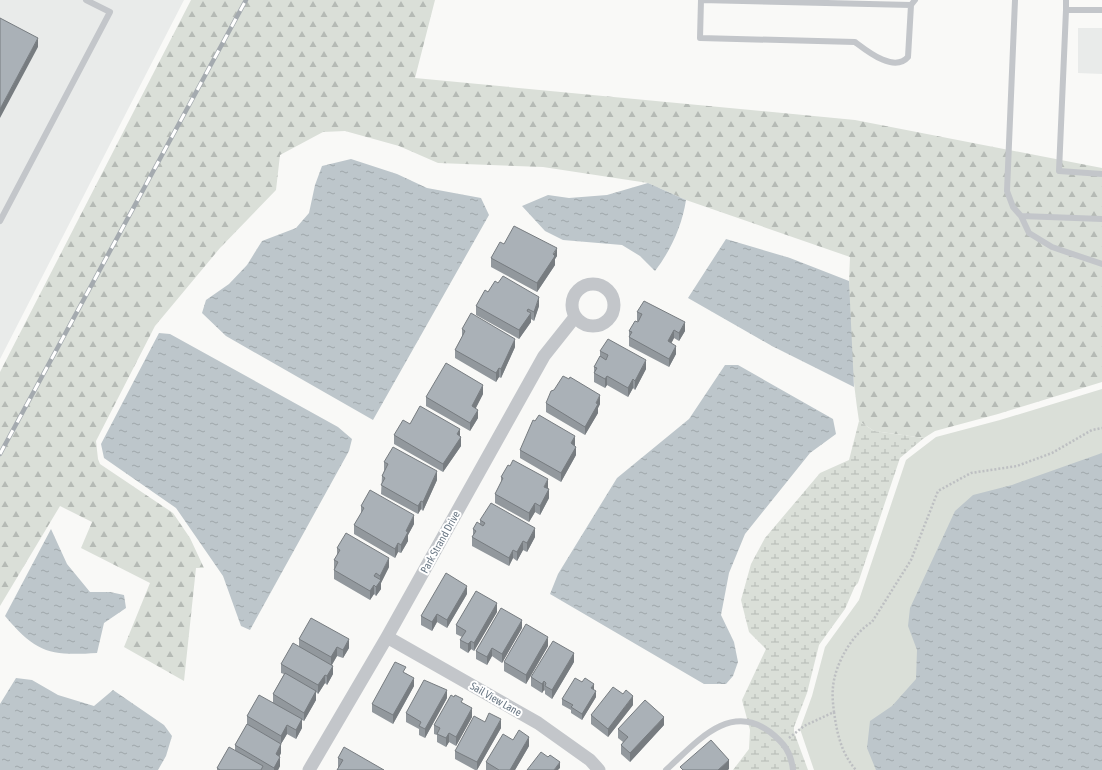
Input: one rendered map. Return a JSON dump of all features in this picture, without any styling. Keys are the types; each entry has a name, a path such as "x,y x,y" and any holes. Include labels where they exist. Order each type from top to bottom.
{"street":[{"name":"Park Strand Drive","path":"309,770 387,637 544,356 575,317"},
{"name":"Sail View Lane","path":"387,637 538,723 590,760 600,770"}],"lane":[{"path":"0,221 110,12 86,0"},
{"path":"702,0 913,2 908,57 905,61 898,63 881,59 869,53 855,42 700,38 702,0"},
{"path":"1015,0 1007,191 1013,207 1021,216 1029,233 1052,247 1102,264"},
{"path":"1066,0 1059,171 1102,174"},
{"path":"1066,10 1102,10"},
{"path":"1021,216 1102,219"},
{"path":"666,770 712,729 729,722 748,722 766,729 783,742 792,762 793,770"}],"path":[{"path":"856,770 849,763 840,744 834,712 833,686 839,665 863,627 872,622 912,560 938,491 971,473 1017,466 1052,453 1092,430 1102,428"},
{"path":"783,742 804,726 834,712"}],"shaded area":[{"path":"0,0 184,0 0,359"},
{"path":"1078,28 1102,28 1102,74 1078,73"}],"green space":[{"path":"191,0 435,0 415,78 855,120 1102,168 1102,382 998,414 935,431 924,438 874,431 859,421 856,401 849,319 850,257 686,200 648,183 543,167 438,163 399,146 345,131 323,132 280,155 276,190 220,248 155,326 96,441 100,464 173,513 190,538 204,568 196,568 184,681 124,647 150,583 81,548 92,522 60,506 0,606 0,372"},
{"path":"1102,389 1102,770 814,770 800,729 812,696 825,647 859,600 906,460 936,437 1000,420"},
{"path":"859,421 874,431 924,438 900,458 858,583 855,586 845,609 819,645 807,693 794,727 794,732 808,770 733,770 749,749 750,730 742,700 766,649 749,632 741,600 751,564 765,538 820,473 849,460"}],"water":[{"path":"351,159 397,174 427,188 481,198 489,215 373,420 226,336 202,313 206,300 229,284 247,265 262,241 296,228 309,213 315,185 322,166"},
{"path":"648,183 686,200 679,228 666,255 655,271 640,256 622,245 563,240 545,231 522,206 548,195 569,198 607,195"},
{"path":"726,239 790,258 849,281 854,387 772,346 688,298"},
{"path":"159,333 170,334 338,427 352,439 349,451 250,630 241,626 223,576 176,508 104,458 101,444"},
{"path":"725,365 738,365 833,419 836,434 810,453 745,534 729,573 721,615 734,642 738,662 733,676 726,684 704,684 550,594 558,574 617,478 689,419"},
{"path":"1102,453 1102,770 876,770 867,748 870,721 892,706 916,679 917,650 908,626 910,608 955,511 973,495 1012,485"},
{"path":"51,529 67,564 90,592 110,592 124,595 126,608 104,623 97,653 67,654 45,650 26,638 5,616"},
{"path":"16,678 32,680 58,695 94,706 113,690 164,725 172,736 166,756 158,770 0,770 0,704"}],"building":[{"path":"0,18 38,38 0,109"},
{"path":"514,226 557,248 553,254 555,256 537,283 491,258 500,242 504,244"},
{"path":"503,276 539,297 534,312 528,309 527,311 531,313 519,330 476,306 485,290 488,292 495,281 498,283"},
{"path":"644,301 685,322 679,333 674,330 668,341 676,346 669,359 629,337 632,332 629,331 635,321 638,322 642,314 637,312"},
{"path":"471,313 515,339 501,369 499,368 496,373 455,350 465,331 462,329"},
{"path":"608,339 646,360 635,381 633,379 628,388 607,376 605,379 594,373 597,368 594,367 600,356 606,360 608,355 600,351"},
{"path":"446,363 483,385 472,406 478,410 470,423 426,397"},
{"path":"563,376 569,379 570,377 600,395 596,403 598,404 585,427 546,403 551,391 554,390"},
{"path":"420,406 460,429 457,434 461,437 443,464 394,435 403,420 410,424"},
{"path":"539,415 575,436 571,443 576,447 561,473 520,450 533,420 535,421"},
{"path":"393,447 437,471 423,502 421,501 418,506 381,485 385,478 382,476 388,464 384,462"},
{"path":"513,460 548,479 544,487 549,489 540,506 535,503 529,513 495,494 503,478 501,477 508,465 510,466"},
{"path":"370,490 414,515 406,531 408,532 401,545 398,543 395,549 354,525 364,508 361,506"},
{"path":"491,503 535,528 527,543 523,541 517,552 513,550 509,558 472,537 476,531 473,529 477,522 483,526 485,523 480,520"},
{"path":"346,533 389,558 380,576 376,573 374,576 381,580 376,587 374,585 370,591 334,570 338,562 334,560 340,550 337,548"},
{"path":"446,573 467,586 447,620 437,614 432,622 421,616"},
{"path":"476,591 497,603 474,643 471,641 468,644 460,640 466,631 456,625"},
{"path":"501,608 522,620 502,654 492,648 487,657 476,651"},
{"path":"311,618 349,639 343,650 337,647 331,657 299,639"},
{"path":"526,624 548,637 526,675 504,662"},
{"path":"553,641 574,653 552,690 545,686 546,683 544,681 542,684 531,677"},
{"path":"293,643 333,666 327,676 325,675 318,685 281,664"},
{"path":"395,662 406,667 403,672 414,678 393,715 372,704"},
{"path":"285,673 316,691 304,713 273,694"},
{"path":"575,678 582,682 585,678 594,684 591,688 596,691 582,714 571,707 573,705 562,699"},
{"path":"424,680 447,690 425,729 419,726 421,722 406,713"},
{"path":"613,687 623,694 626,690 633,696 608,729 591,715"},
{"path":"259,695 302,719 296,730 287,725 281,736 247,716"},
{"path":"451,695 454,697 455,695 463,699 461,702 472,708 456,737 449,733 446,738 437,734 440,728 434,725"},
{"path":"645,700 664,717 630,753 621,745 628,737 618,729"},
{"path":"489,713 501,719 477,762 455,751 474,716 485,722"},
{"path":"247,724 281,744 276,754 280,757 274,768 235,745"},
{"path":"519,730 529,737 510,770 499,770 486,762 503,734 513,740"},
{"path":"711,740 729,760 718,770 683,770 680,767"},
{"path":"229,747 263,766 261,770 220,770 217,768"},
{"path":"344,747 384,770 337,770 343,760 338,758"},
{"path":"541,752 548,757 550,755 560,762 554,770 527,770"}],"railway":[{"path":"0,454 246,0"}]}
